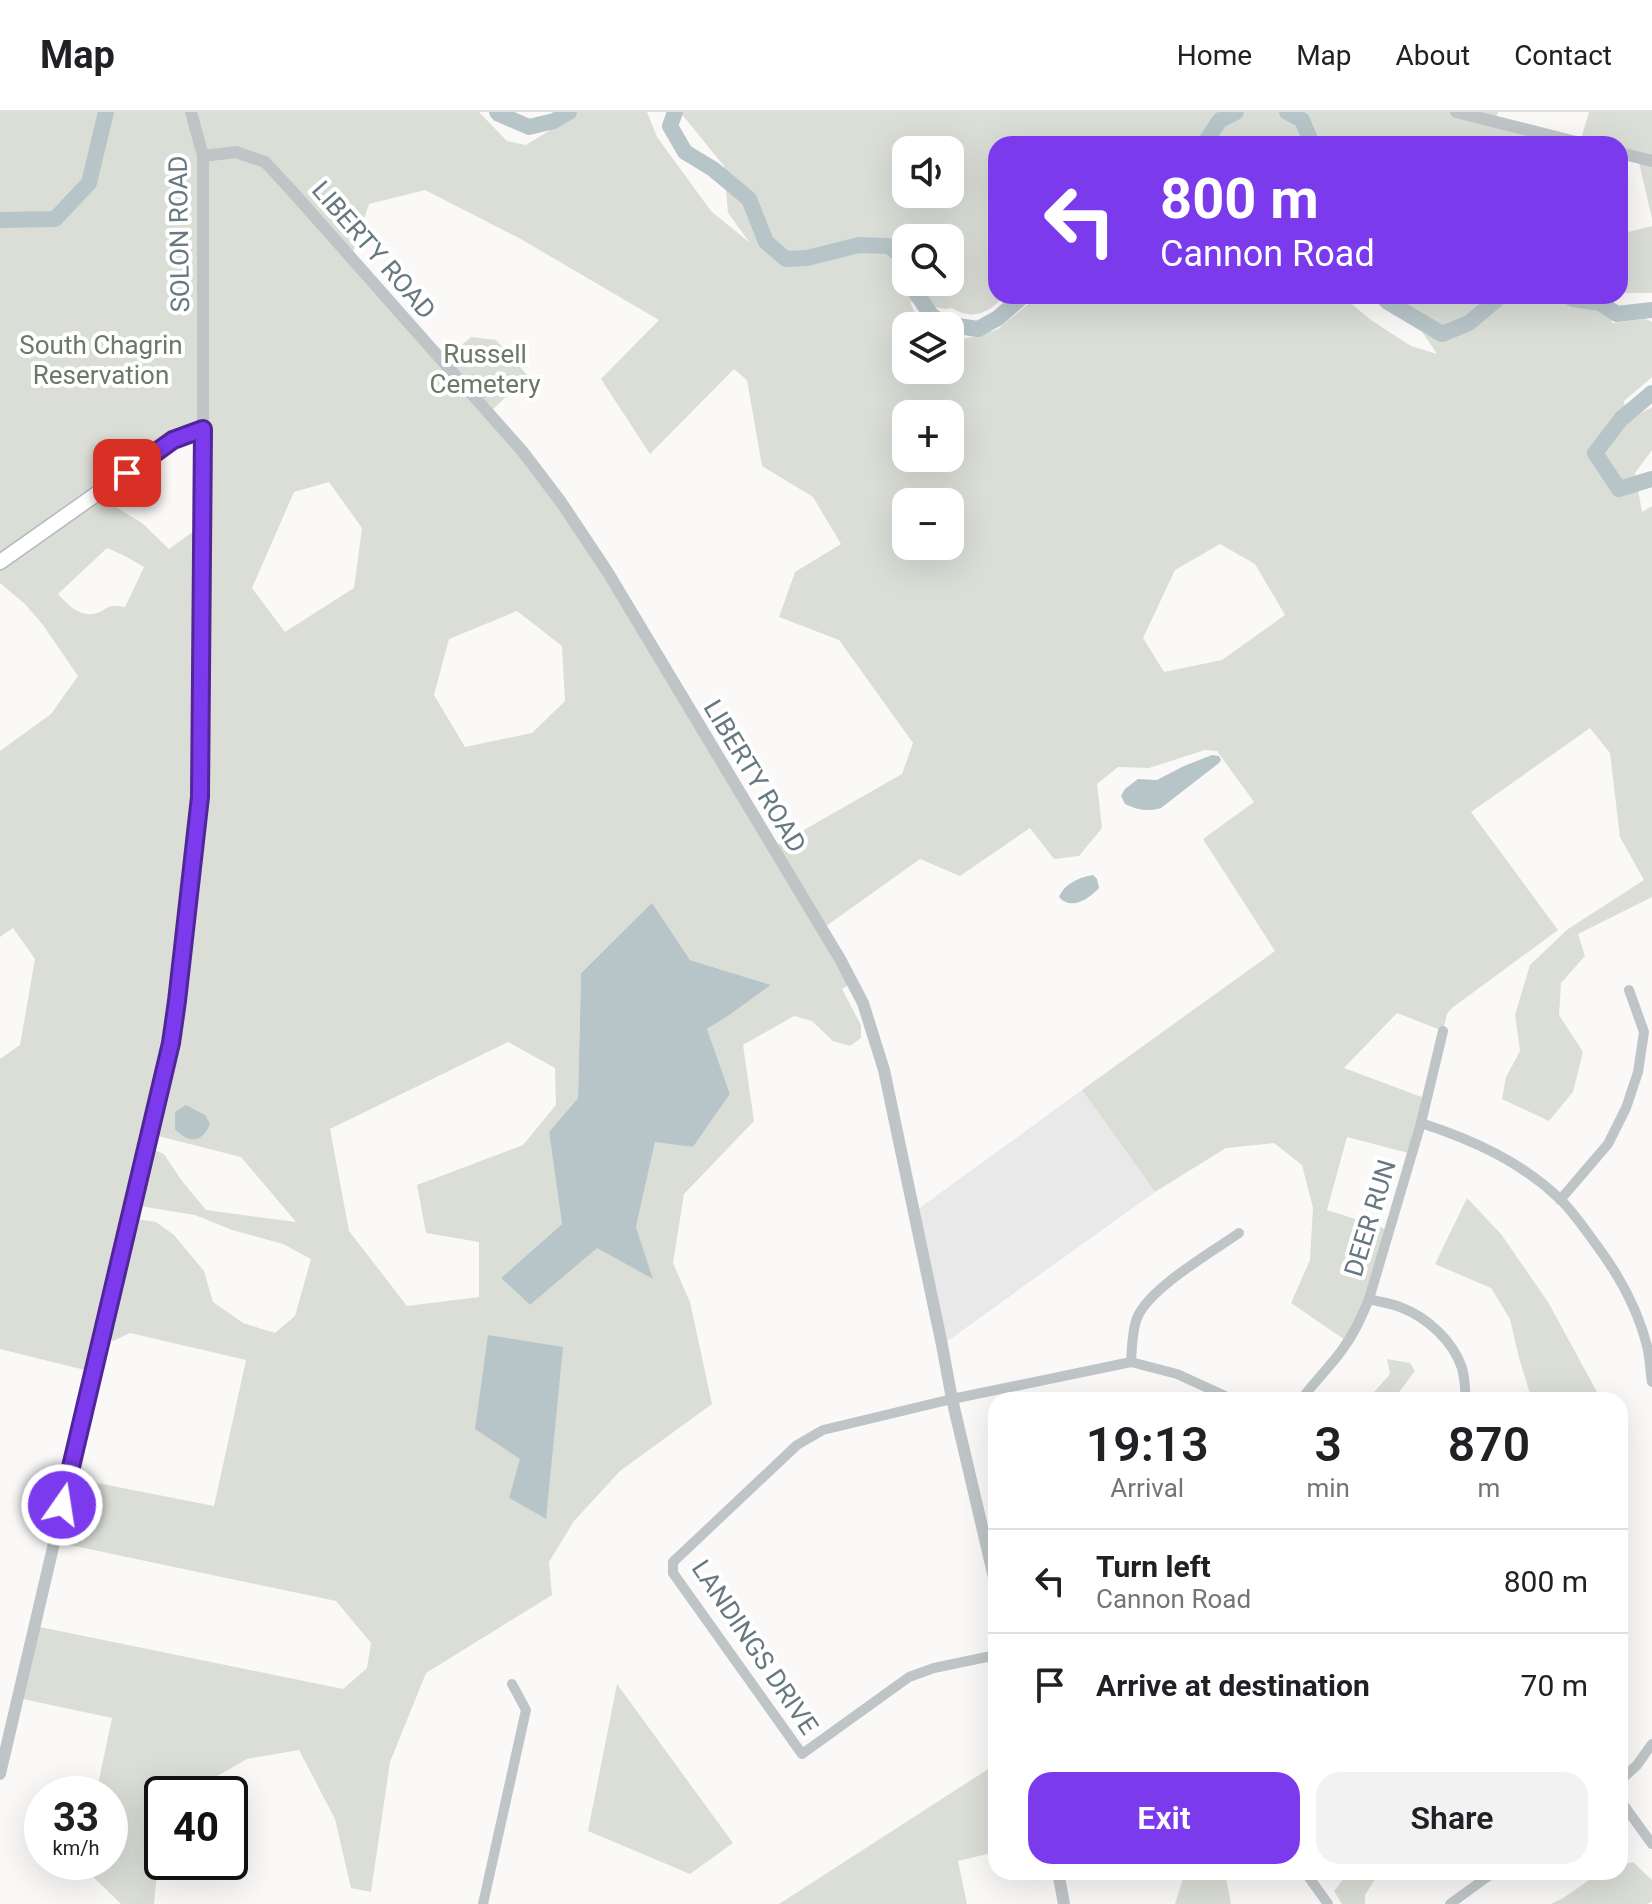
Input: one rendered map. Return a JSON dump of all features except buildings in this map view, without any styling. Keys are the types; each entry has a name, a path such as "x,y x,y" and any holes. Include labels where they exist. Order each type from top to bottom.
{"main road":[{"path":"0,562 173,440 203,429"}],"street":[{"name":"SOLON ROAD","path":"0,1774 171,1043 200,797 203,156 191,112"},
{"path":"1456,112 1552,136"},
{"name":"LIBERTY ROAD","path":"203,156 236,152 265,162 523,452 561,502 615,585 840,959 863,1003 884,1070 952,1399 988,1552"},
{"path":"1628,155 1652,161"},
{"path":"1560,1200 1608,1144 1626,1108 1638,1072 1644,1032 1629,990"},
{"name":"DEER RUN","path":"1306,1392 1341,1352 1358,1326 1369,1299 1421,1123 1443,1031"},
{"path":"1421,1123 1495,1152 1524,1170 1560,1200 1579,1221 1614,1269 1632,1303 1647,1345 1652,1382"},
{"path":"1216,1392 1177,1374 1131,1362 1136,1320 1156,1292 1239,1233"},
{"path":"1369,1299 1400,1307 1425,1319 1452,1348 1462,1368 1465,1392"},
{"name":"LANDINGS DRIVE","path":"988,1657 934,1668 909,1677 802,1754 673,1573 673,1562 797,1445 823,1430 952,1399 1131,1362"},
{"path":"483,1904 526,1710 512,1684"},
{"path":"1628,1773 1652,1744"},
{"path":"1628,1811 1652,1844"},
{"path":"1060,1880 1064,1904"},
{"path":"1311,1880 1328,1904"},
{"path":"1450,1904 1483,1880"}],"shaded area":[{"path":"1212,755 1219,756 1219,763 1161,808 1143,810 1125,804 1121,796 1138,779 1157,780"},
{"path":"1093,875 1099,888 1090,896 1074,903 1059,897 1073,882"},
{"path":"652,903 690,960 771,985 707,1029 730,1094 693,1147 655,1142 636,1227 653,1279 597,1248 530,1305 501,1278 562,1224 549,1132 578,1098 581,973"},
{"path":"1082,1090 1155,1192 942,1345 914,1212"},
{"path":"186,1105 205,1115 210,1124 199,1138 190,1139 175,1129 175,1112"},
{"path":"488,1335 563,1347 546,1519 509,1498 520,1459 475,1429"}],"green space":[{"path":"0,112 479,112 507,141 526,145 560,124 567,112 647,112 657,137 711,211 750,243 728,213 724,166 680,112 1498,112 1495,120 1557,136 988,136 988,304 996,304 986,311 967,314 952,308 910,302 914,312 892,312 892,384 964,384 964,339 998,329 1028,304 1352,304 1411,346 1437,354 1407,309 1393,304 1608,304 1612,323 1646,319 1652,322 1652,377 1624,401 1627,421 1652,407 1652,450 1635,473 1642,512 1652,506 1652,897 1578,934 1585,956 1561,983 1559,1015 1583,1052 1573,1092 1549,1121 1502,1099 1506,1077 1520,1051 1515,1015 1530,965 1568,929 1644,880 1620,837 1610,753 1590,728 1471,812 1558,930 1452,1008 1447,1014 1443,1031 1397,1013 1344,1068 1427,1099 1412,1154 1347,1137 1327,1210 1389,1230 1348,1342 1291,1303 1310,1260 1313,1208 1302,1165 1274,1143 1226,1148 1155,1192 1082,1090 1275,951 1203,839 1254,802 1217,751 1205,750 1149,768 1118,767 1097,784 1102,828 1079,856 1054,859 1030,828 960,876 920,859 822,929 852,983 842,989 861,1025 861,1038 850,1046 833,1041 812,1021 794,1016 743,1045 754,1121 684,1194 673,1263 690,1302 712,1404 620,1471 574,1521 549,1562 552,1595 426,1673 390,1762 371,1892 351,1888 335,1819 299,1750 247,1759 217,1776 144,1776 144,1880 156,1880 154,1904 121,1904 96,1880 128,1880 128,1776 100,1776 112,1718 18,1698 35,1626 343,1689 367,1668 371,1643 336,1601 60,1543 77,1479 214,1506 246,1360 130,1333 113,1341 103,1335 93,1372 0,1349 0,1059 20,1045 35,959 13,928 0,937 0,751 51,714 78,676 43,625 25,604 0,583 0,569 103,496 142,523 169,549 202,525 203,430 173,440 0,562","holes":["425,190 519,238 659,320 601,379 650,454 734,369 747,380 762,466 813,497 841,544 795,572 779,617 839,640 913,743 902,774 774,847 561,502 489,413 528,376 496,340 471,337 443,361 351,258 369,204","329,482 362,528 354,588 285,632 252,588 294,492","1220,544 1255,564 1285,615 1222,660 1164,672 1143,638 1175,570","107,548 144,567 125,607 113,606 93,614 78,611 58,594","517,611 562,646 565,701 532,733 465,747 434,695 449,639","652,904 690,960 771,985 707,1029 730,1094 693,1147 655,1141 636,1227 652,1278 597,1247 530,1305 501,1278 562,1224 549,1132 578,1098 581,973","508,1042 555,1068 556,1105 523,1145 417,1185 426,1233 479,1242 479,1297 407,1306 349,1231 330,1129","150,1134 241,1157 296,1222 206,1210 164,1154 147,1147","133,1205 195,1215 232,1230 283,1244 311,1259 295,1316 275,1333 243,1323 213,1302 204,1271 174,1235 156,1222 130,1218","521,1459 546,1519 509,1498"]},
{"path":"1589,112 1652,112 1652,219 1638,158 1628,155 1628,136 1582,136"},
{"path":"1652,226 1652,293 1628,293 1628,232"},
{"path":"1467,1198 1501,1234 1548,1302 1597,1392 1530,1392 1510,1319 1491,1288 1435,1264"},
{"path":"1387,1359 1410,1363 1415,1371 1399,1392 1374,1392 1390,1374"},
{"path":"617,1684 733,1843 690,1874 588,1831"},
{"path":"988,1769 988,1854 958,1861 967,1904 779,1904"},
{"path":"1633,1862 1652,1880 1652,1901 1648,1904 1551,1904 1589,1880 1628,1880 1628,1864"},
{"path":"1182,1880 1226,1880 1231,1904 1175,1904"},
{"path":"1343,1880 1375,1880 1365,1895 1365,1904 1342,1904 1334,1891"}],"waterway":[{"path":"0,220 55,219 89,183 106,112"},
{"path":"497,112 529,127 554,121 569,112"},
{"path":"675,112 670,126 685,152 713,169 749,199 766,242 786,259 807,258 859,245 892,248"},
{"path":"1209,136 1220,120 1236,112"},
{"path":"1287,112 1302,120 1309,136"},
{"path":"918,296 931,315 944,324 978,329 1014,304"},
{"path":"1391,304 1442,334 1469,323 1492,304"},
{"path":"1602,304 1617,314 1652,310"},
{"path":"1652,393 1621,419 1595,453 1619,489 1652,479"}],"route":[{"path":"62,1505 171,1043 200,797 203,429 173,440 127,473"}],"park label":[{"name":"South Chagrin Reservation","path":"101,360"},
{"name":"Russell Cemetery","path":"485,369"}]}
